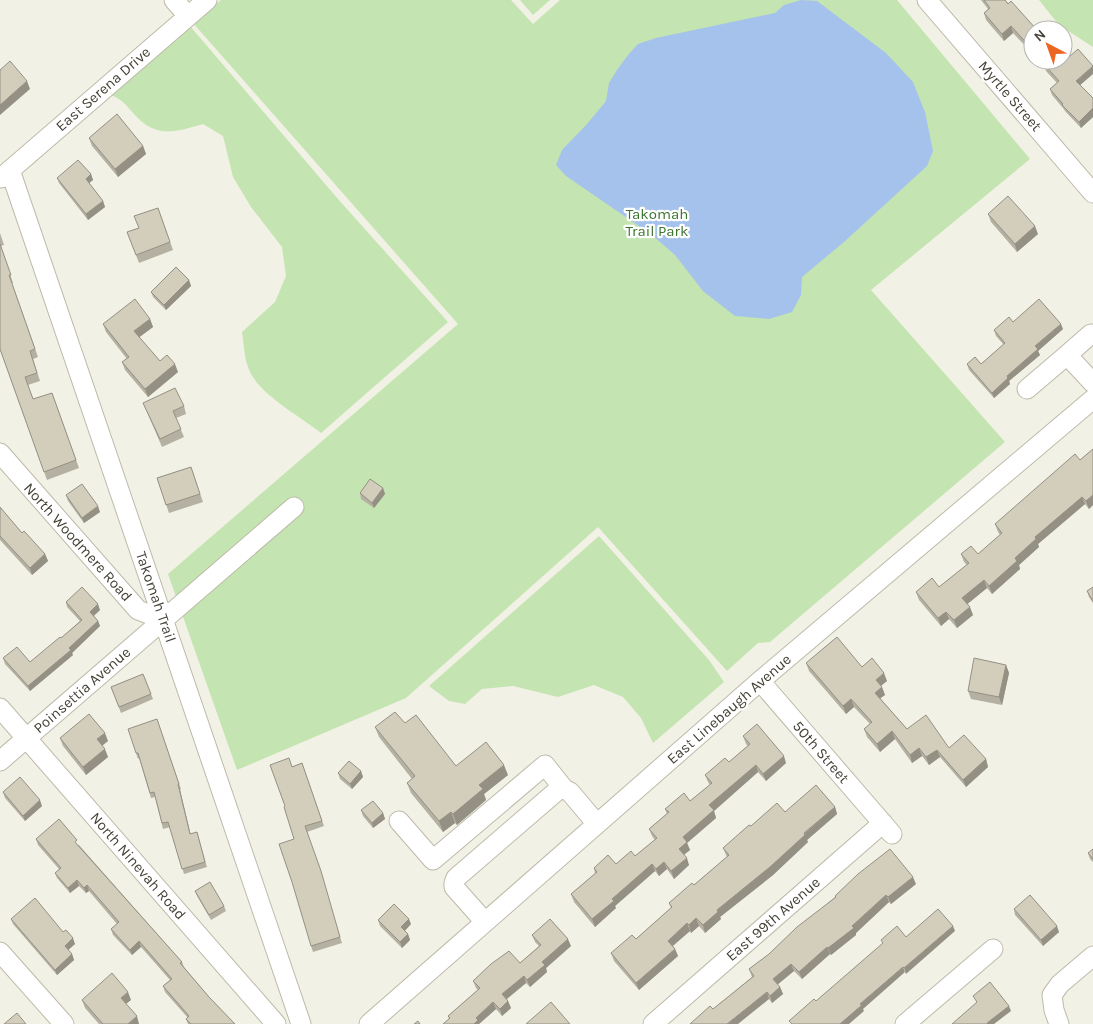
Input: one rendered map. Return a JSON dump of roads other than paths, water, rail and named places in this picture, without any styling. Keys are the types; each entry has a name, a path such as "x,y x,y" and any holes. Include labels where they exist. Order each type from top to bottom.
{"street":[{"path":"174,0 188,16"},
{"name":"East Serena Drive","path":"5,174 207,0"},
{"name":"Myrtle Street","path":"927,0 1093,193"},
{"name":"Takomah Trail","path":"5,174 164,620 301,1024"},
{"path":"1027,389 1092,334"},
{"path":"1067,355 1093,383"},
{"name":"East Linebaugh Avenue","path":"369,1024 760,681 1093,398"},
{"name":"North Woodmere Road","path":"0,454 138,610 164,620"},
{"name":"Poinsettia Avenue","path":"0,761 294,507"},
{"name":"50th Street","path":"760,681 888,828"},
{"name":"North Ninevah Road","path":"0,708 276,1024"},
{"path":"433,860 545,765 564,789 570,792 597,824"},
{"path":"485,922 454,888 456,878 558,790 564,789"},
{"path":"399,821 454,883"},
{"name":"East 99th Avenue","path":"653,1024 888,828"},
{"path":"905,1024 992,950"},
{"path":"0,952 64,1024"},
{"path":"1059,1024 1054,1010 1052,995 1060,984 1093,956"}],"water":[{"path":"801,0 817,1 886,53 913,82 925,112 933,151 927,166 844,242 802,277 801,295 792,312 769,319 735,316 703,291 675,255 652,235 566,176 556,165 562,150 606,101 609,83 638,44 656,38 775,13 784,5"}],"park label":[{"name":"Takomah Trail Park","path":"657,222"}]}
